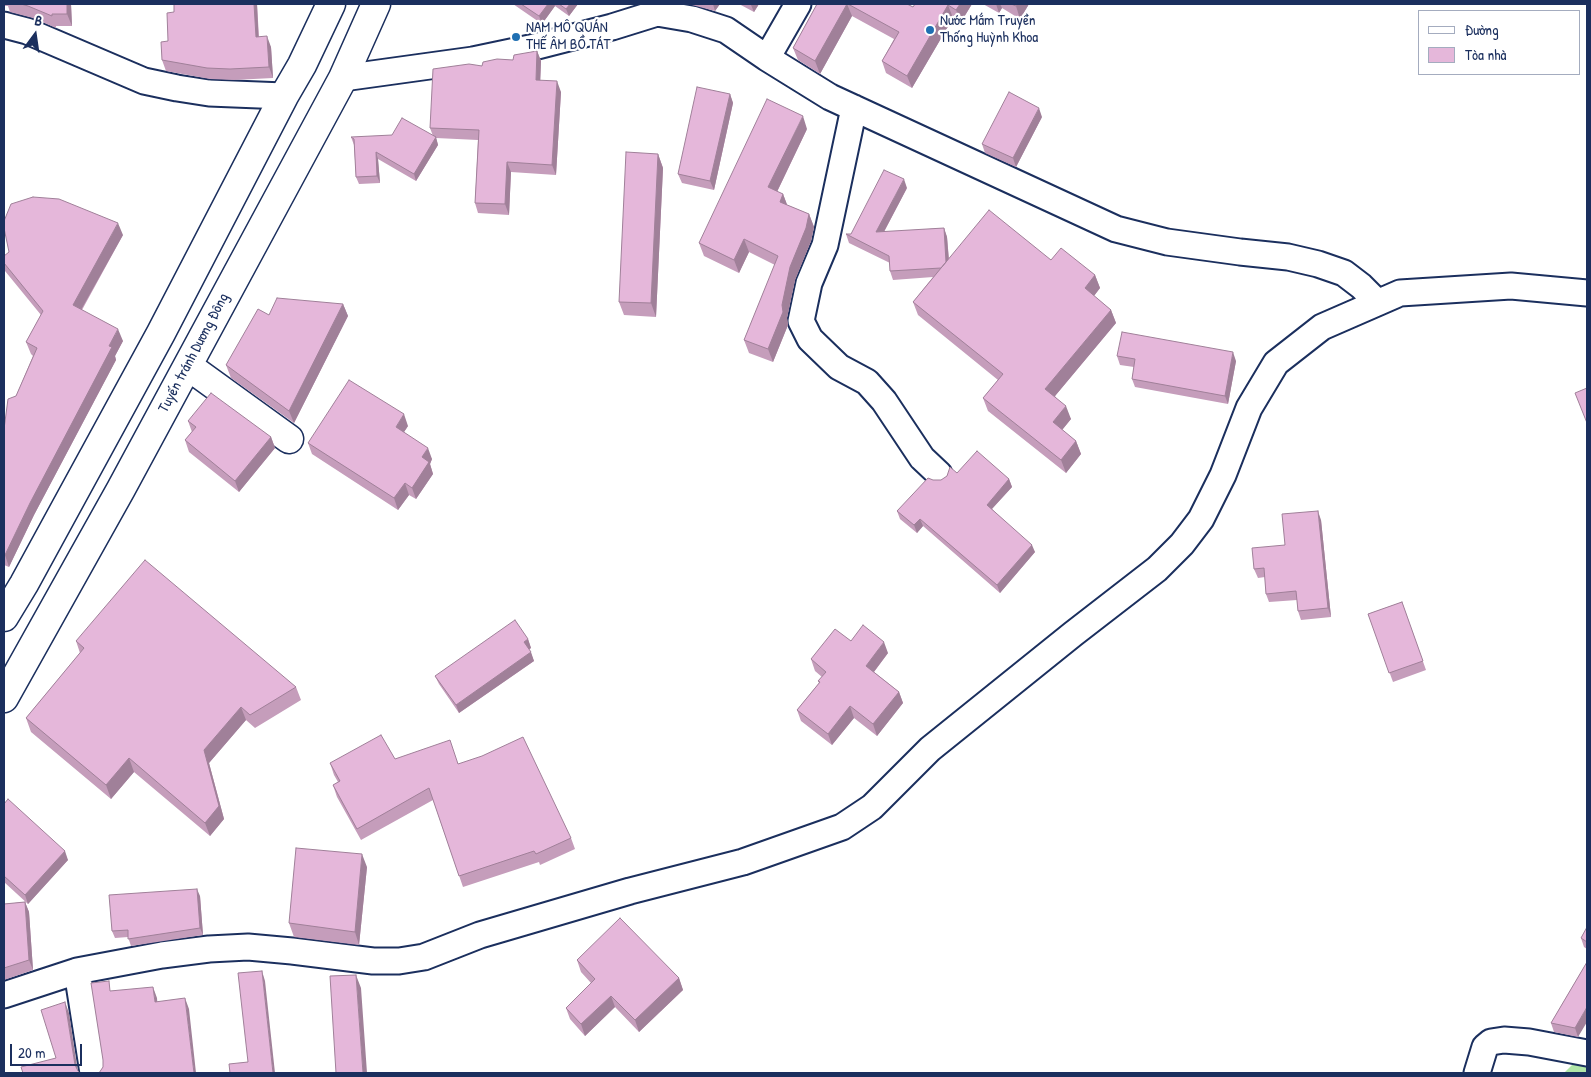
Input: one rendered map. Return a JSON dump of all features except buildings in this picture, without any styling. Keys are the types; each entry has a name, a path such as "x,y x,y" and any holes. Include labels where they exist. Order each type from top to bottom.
{"main road":[{"path":"4,616 24,584 156,342 302,65 331,4"},
{"name":"Tuyến tránh Dương Đông","path":"4,698 117,497 343,78 376,4"},
{"path":"302,65 343,78"},
{"path":"188,366 289,439"}],"street":[{"path":"767,58 798,4"},
{"path":"343,78 473,60 530,48 657,13 692,19 726,30 830,97 1116,229 1167,242 1288,257 1318,264 1344,273 1362,286 1377,302"},
{"path":"4,25 27,31 144,81 210,93 284,96"},
{"path":"854,108 826,245 809,283 801,321 810,339 839,367 867,382 884,401 922,458 939,474"},
{"path":"4,995 77,971 162,955 209,949 248,947 373,961 399,961 424,957 480,935 630,891 743,862 842,827 872,807 930,749 1157,568 1182,544 1201,519 1223,475 1249,408 1276,363 1322,327 1400,292 1511,286 1587,293"},
{"path":"77,971 93,1073"},
{"path":"1477,1073 1485,1047 1491,1042 1504,1040 1529,1042 1587,1053"}],"green space":[{"path":"1587,1050 1587,1073 1564,1073"}],"place":[{"name":"Nước Mắm Truyền Thống Huỳnh Khoa","path":"930,30"},
{"name":"NAM MÔ QUÁN THẾ ÂM BỒ TÁT","path":"516,37"}]}
